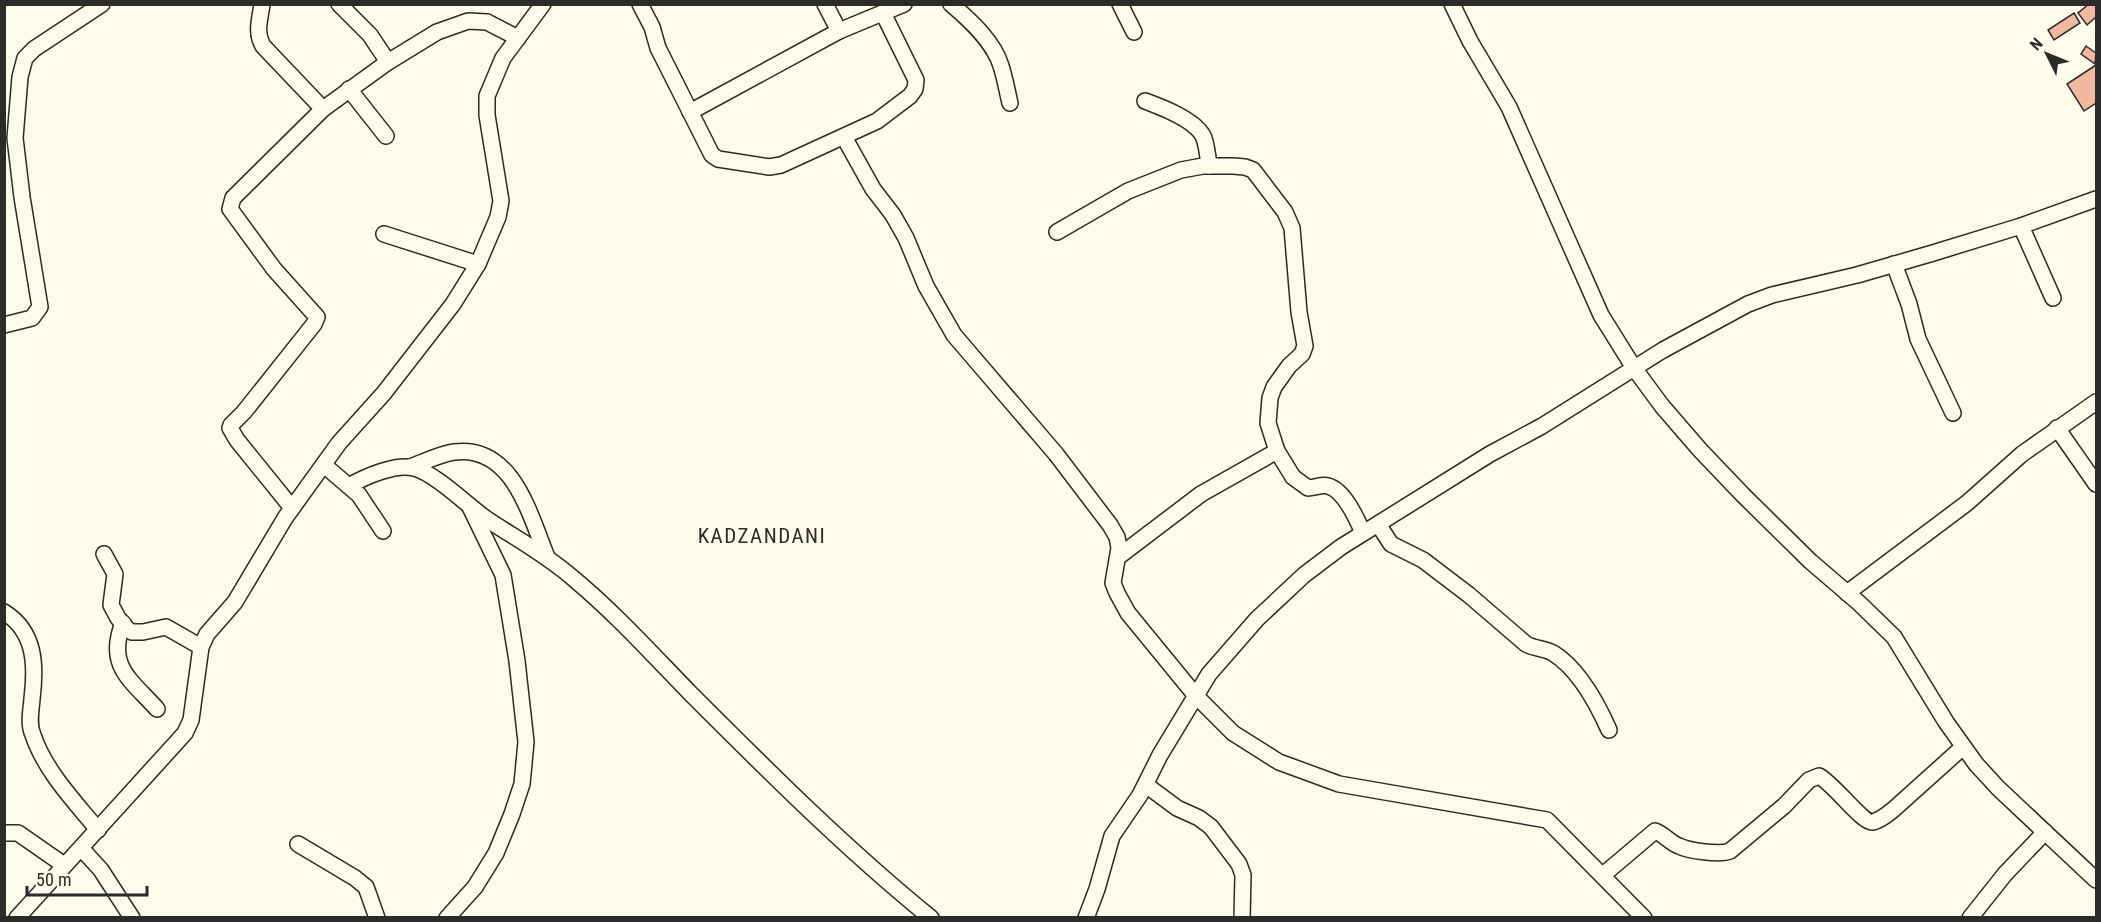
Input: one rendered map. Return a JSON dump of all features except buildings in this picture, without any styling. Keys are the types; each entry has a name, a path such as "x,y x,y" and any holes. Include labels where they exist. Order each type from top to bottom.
{"street":[{"path":"4,325 32,318 40,307 15,138 20,77 25,58 34,49 102,4"},
{"path":"262,4 257,34 263,46 323,109"},
{"path":"339,4 354,21 367,31 388,62"},
{"path":"17,918 160,762 188,728 201,647 207,634 235,602 292,508 339,443 384,393 453,304 478,264 498,217 501,201 487,115 487,96 503,58 543,4"},
{"path":"640,4 652,27 658,48 712,155 726,161 769,166 781,165 877,121 902,103 915,89 915,80 909,65 883,13"},
{"path":"825,4 839,31"},
{"path":"690,112 839,31 904,4"},
{"path":"951,4 992,46 1001,64 1010,104"},
{"path":"1120,4 1134,32"},
{"path":"1452,4 1470,41 1509,107 1601,315 1634,368 1662,406 1700,450 1793,545 1894,637 1946,722 1986,777 2097,880"},
{"path":"292,508 237,440 230,428 314,324 317,317 274,269 236,218 230,205 238,193 323,109 388,62 437,32 468,21 487,22 518,38"},
{"path":"349,89 386,136"},
{"path":"1144,101 1172,111 1200,133 1204,138 1209,166"},
{"path":"844,137 873,189 893,215 906,238 926,286 954,334 1056,454 1110,525 1117,537 1119,548 1113,583 1128,613 1197,696 1233,733 1279,762 1339,784 1547,820 1644,918"},
{"path":"1058,232 1128,191 1181,170 1209,166 1245,166 1253,170 1285,212 1292,228 1299,312 1305,346 1302,354 1283,374 1271,393 1268,423 1277,451 1293,477 1308,488 1327,485 1334,490 1353,511 1363,533"},
{"path":"1086,918 1097,889 1109,842 1146,784 1160,754 1217,664 1257,619 1312,568 1363,533 1490,454 1542,426 1634,368 1748,304 1894,264 2021,226 2097,200"},
{"path":"2021,226 2053,298"},
{"path":"384,234 478,264"},
{"path":"1894,264 1909,304 1918,339 1953,413"},
{"path":"1847,593 1967,503 2022,454 2097,402"},
{"path":"2057,428 2097,484"},
{"path":"1118,557 1201,494 1277,451"},
{"path":"349,486 371,475 410,467 455,452 474,454 500,464 517,485 547,557"},
{"path":"324,465 366,503 383,531"},
{"path":"410,467 422,471 469,506 547,557 575,579 803,803 931,918"},
{"path":"447,918 475,887 496,853 522,784 526,742 517,661 503,576 469,506"},
{"path":"1378,524 1391,544 1423,560 1469,595 1526,644 1556,656 1582,682 1609,730"},
{"path":"104,554 116,574 111,605 132,632 166,627 201,647"},
{"path":"4,612 18,622 28,637 31,647 34,681 30,719 32,733 38,747 58,780 98,830"},
{"path":"123,623 117,653 119,665 157,709"},
{"path":"1602,876 1654,831 1684,848 1720,854 1730,851 1784,806 1809,780 1819,777 1846,799 1865,820 1874,822 1884,818 1963,747"},
{"path":"1146,784 1176,808 1199,818 1210,827 1239,864 1243,875 1242,918"},
{"path":"1970,917 2005,874 2044,832"},
{"path":"4,833 18,833 64,865"},
{"path":"298,844 366,887 377,918"},
{"path":"81,848 101,870 132,918"}],"district":[{"name":"KADZANDANI","path":"762,536"}]}
